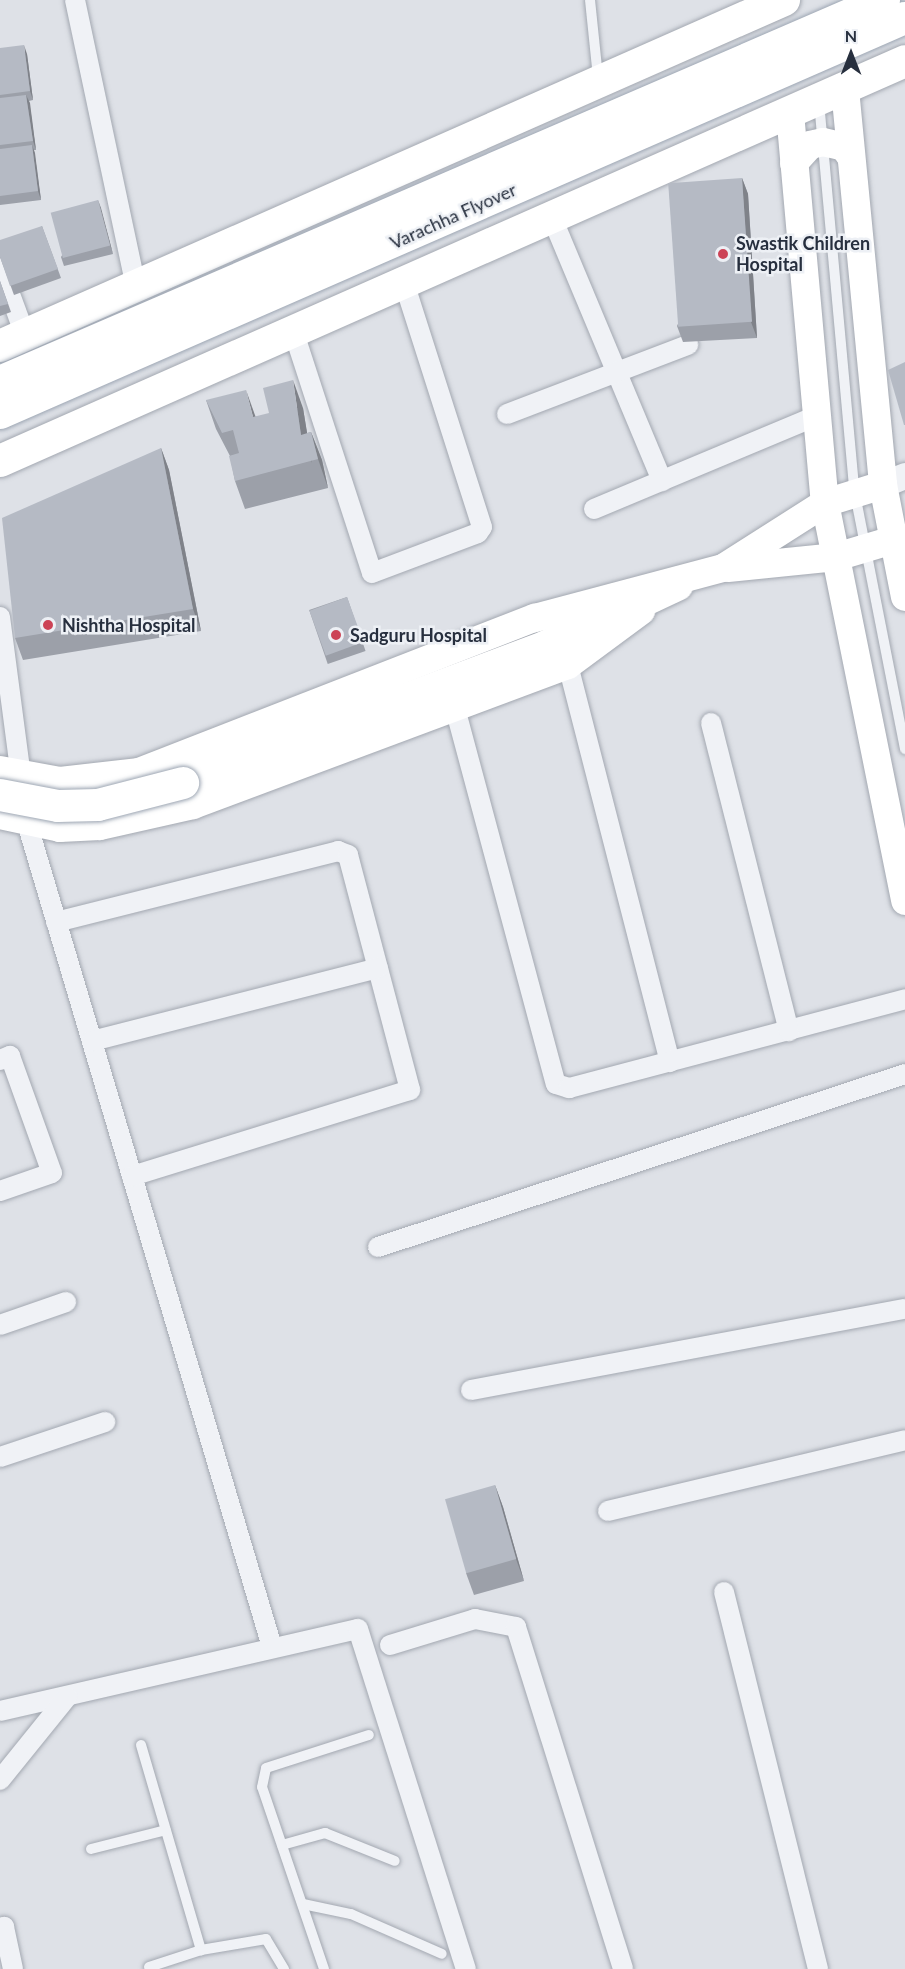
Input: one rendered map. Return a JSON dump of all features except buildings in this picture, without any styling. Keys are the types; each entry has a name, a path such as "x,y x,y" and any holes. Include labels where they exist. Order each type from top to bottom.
{"main road":[{"name":"Varachha Flyover","path":"0,382 884,0"},
{"path":"13,340 770,3"},
{"name":"Varachha Flyover","path":"0,413 905,18"},
{"path":"0,461 553,220 905,61"},
{"path":"832,95 851,157 894,481 905,597"},
{"path":"790,113 825,502 905,901"},
{"path":"794,163 810,145 822,141 844,147 851,157"},
{"path":"349,192 398,288"},
{"path":"8,781 58,806 98,805 183,783 547,646 676,585 723,568 825,502 894,481"},
{"path":"723,568 836,557 899,537"},
{"path":"13,819 60,828 142,820 568,665 676,585"},
{"path":"8,781 97,780 139,772 536,618 676,585"}],"street":[{"path":"75,0 136,286"},
{"path":"553,220 662,481"},
{"path":"0,267 13,340"},
{"path":"294,333 372,573 478,533 482,526 398,288"},
{"path":"507,414 688,345"},
{"path":"594,509 816,416"},
{"path":"0,617 8,781 13,819 56,922 272,1647"},
{"path":"568,665 670,1062"},
{"path":"455,708 556,1083 569,1088 905,999"},
{"path":"711,723 789,1031"},
{"path":"56,922 342,850 378,968 410,1090 132,1176"},
{"path":"92,1041 378,968"},
{"path":"0,1060 10,1056 52,1173 0,1191"},
{"path":"378,1247 905,1074"},
{"path":"0,1325 66,1302"},
{"path":"471,1390 905,1309"},
{"path":"0,1457 105,1422"},
{"path":"608,1511 905,1440"},
{"path":"724,1592 818,1969"},
{"path":"390,1645 475,1618 516,1627 623,1969"},
{"path":"0,1711 358,1629 466,1969"},
{"path":"0,1780 67,1697"},
{"path":"0,1931 4,1927 14,1969"}],"lane":[{"path":"590,0 598,81"},
{"path":"832,95 822,141 855,494 905,749"},
{"path":"324,1969 262,1787 266,1768 369,1735"},
{"path":"141,1745 201,1950"},
{"path":"91,1849 166,1830"},
{"path":"282,1845 325,1833 395,1861"},
{"path":"303,1904 351,1914 442,1954"},
{"path":"149,1967 201,1950 270,1939 284,1969"}],"place":[{"name":"Swastik Children Hospital","path":"723,254"},
{"name":"Nishtha Hospital","path":"48,625"},
{"name":"Sadguru Hospital","path":"336,635"}]}
